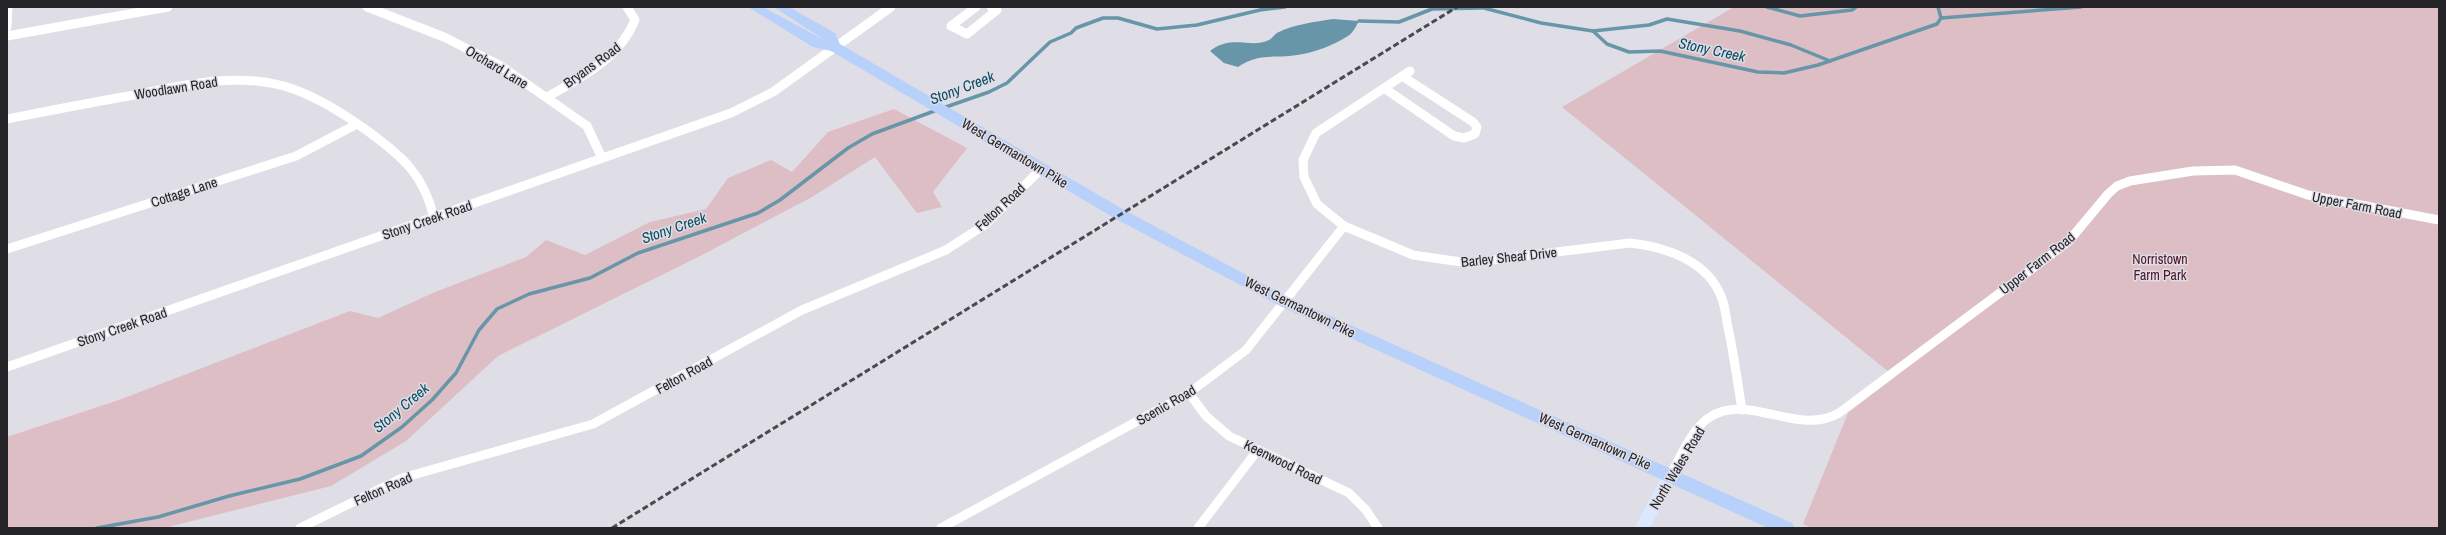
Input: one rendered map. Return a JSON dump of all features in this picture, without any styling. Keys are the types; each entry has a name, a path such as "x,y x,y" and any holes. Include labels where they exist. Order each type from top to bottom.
{"main road":[{"name":"West Germantown Pike","path":"754,7 818,44 835,47 930,102 1040,169 1121,215 1285,302 1786,528"},
{"name":"West Germantown Pike","path":"780,7 830,36 835,47"},
{"name":"North Wales Road","path":"1642,528 1670,475"}],"street":[{"path":"7,27 8,7"},
{"path":"7,36 168,7"},
{"name":"Orchard Lane","path":"367,7 476,52 547,97 587,126 602,158"},
{"name":"Bryans Road","path":"547,97 600,63 626,41 632,31 635,20 627,7"},
{"name":"Stony Creek Road","path":"7,367 731,113 773,92 891,7"},
{"path":"976,7 951,26 967,34 997,10 991,7"},
{"name":"Barley Sheaf Drive","path":"1410,71 1322,127 1310,142 1303,160 1307,187 1317,204 1331,218 1344,226 1413,255 1456,262 1630,243 1644,244 1683,257 1705,273 1719,291 1726,316 1742,410"},
{"path":"1384,88 1454,136 1464,138 1475,134 1477,127 1473,122 1402,76"},
{"name":"Woodlawn Road","path":"7,119 199,82 231,80 283,86 307,95 357,124 407,165 422,181 434,218"},
{"name":"Cottage Lane","path":"7,249 296,156 357,124"},
{"name":"Felton Road","path":"300,528 402,478 593,424 802,310 946,250 986,224 1040,169"},
{"name":"Upper Farm Road","path":"1742,410 1804,420 1824,420 1841,411 1896,372 2068,242 2108,194 2117,186 2130,181 2194,171 2235,170 2308,195 2439,220"},
{"name":"Scenic Road","path":"941,528 1189,393 1246,350 1344,226"},
{"name":"Keenwood Road","path":"1189,393 1212,421 1229,436 1256,451 1349,493 1366,510 1378,528"},
{"name":"North Wales Road","path":"1670,475 1710,416 1727,411 1742,410"},
{"path":"1198,528 1256,451"}],"green space":[{"name":"Norristown Farm Park","path":"1734,7 2439,7 2439,528 1811,528 1803,524 1848,413 1895,377 1562,107"},
{"path":"894,109 967,148 933,192 942,207 917,213 875,157 812,197 700,256 498,356 406,441 331,486 164,528 7,528 7,437 119,400 350,311 378,318 435,292 526,257 546,240 585,255 650,222 706,209 728,178 771,160 792,172 828,132"}],"water":[{"path":"1333,19 1359,21 1350,35 1330,45 1303,54 1253,59 1238,67 1224,63 1210,51 1226,43 1262,42 1292,27"}],"waterway":[{"name":"Stony Creek","path":"943,108 989,92 1007,83 1050,42 1071,33 1076,28 1103,18 1118,18 1157,29 1197,25 1260,10 1285,7"},
{"name":"Stony Creek","path":"1480,7 1541,23 1593,31"},
{"name":"Stony Creek","path":"1767,7 1800,16 1852,10 1856,7"},
{"name":"Stony Creek","path":"1938,7 1941,18"},
{"name":"Stony Creek","path":"1941,18 2081,7"},
{"name":"Stony Creek","path":"1359,21 1399,22 1432,9 1481,8"},
{"name":"Stony Creek","path":"1830,61 1937,24 1941,18"},
{"name":"Stony Creek","path":"1593,31 1649,25 1667,19 1740,31 1791,45 1830,61"},
{"name":"Stony Creek","path":"1593,31 1607,44 1629,52 1660,51 1758,72 1784,73 1830,61"},
{"name":"Stony Creek","path":"97,528 158,517 229,496 300,479 361,456 402,427 432,400 456,373 479,330 497,309 529,294 590,278 638,253 758,213 780,200 848,148 872,134 937,110"}],"railway":[{"path":"612,528 1457,7"}]}
